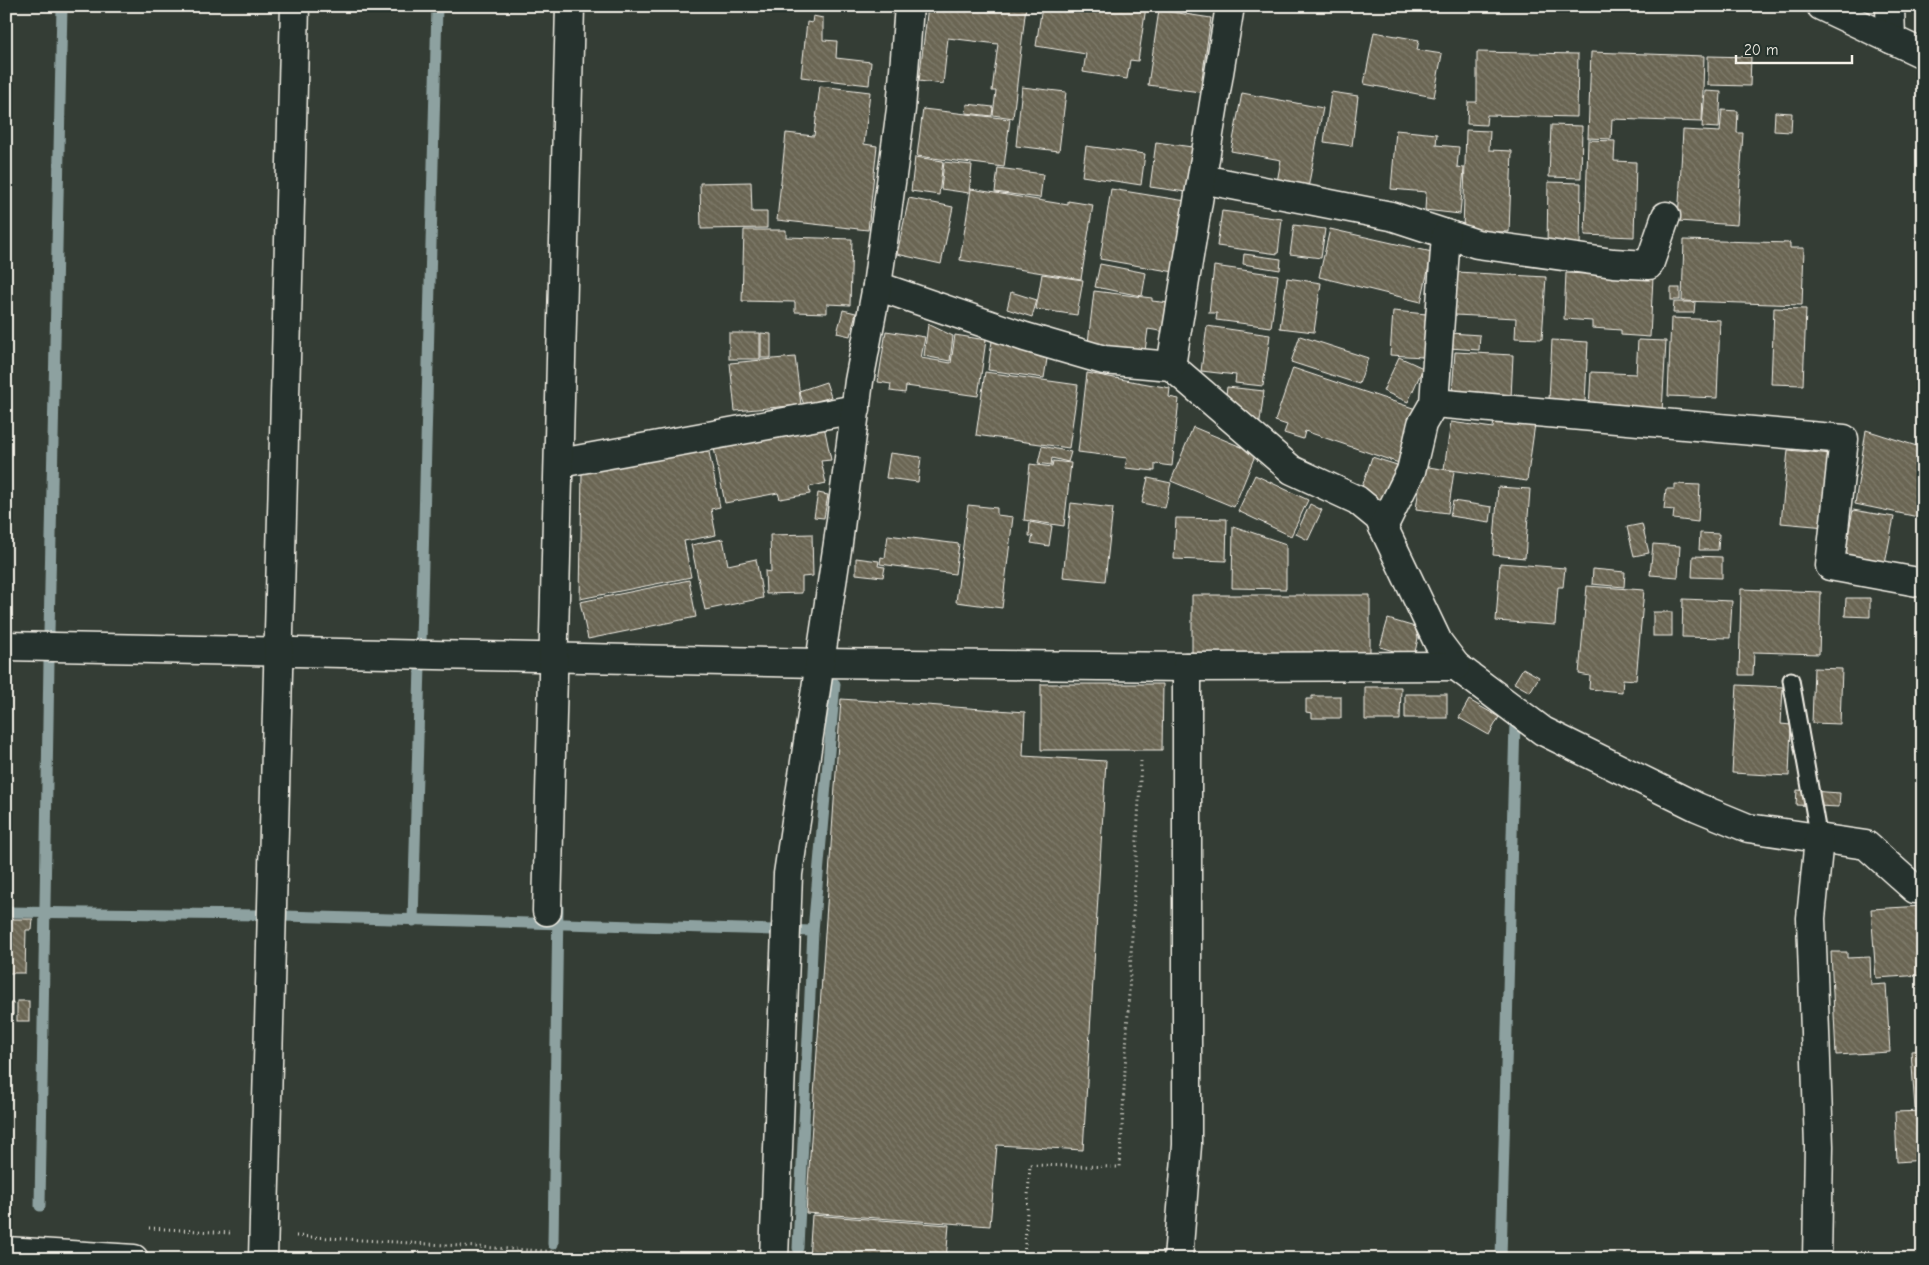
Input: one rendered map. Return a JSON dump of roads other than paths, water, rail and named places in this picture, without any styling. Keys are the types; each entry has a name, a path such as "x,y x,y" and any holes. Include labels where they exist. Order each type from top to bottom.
{"street":[{"path":"263,1247 296,6"},
{"path":"547,911 560,463 570,6"},
{"path":"774,1259 788,874 901,108 908,6"},
{"path":"1171,366 1230,6"},
{"path":"1821,6 1923,54"},
{"path":"1890,6 1890,39"},
{"path":"1202,179 1391,216 1477,244 1613,263 1648,265 1666,216"},
{"path":"1383,527 1410,471 1422,424 1434,403 1446,235"},
{"path":"876,286 1025,337 1104,360 1171,366 1292,470 1357,500 1378,518 1438,642 1456,666 1543,731 1697,807 1748,828 1866,845 1914,889 1923,888"},
{"path":"1434,403 1844,439 1830,566 1923,583"},
{"path":"560,463 856,408"},
{"path":"6,646 279,650 819,664 1187,667 1456,666"},
{"path":"1178,1259 1187,1145 1187,667"},
{"path":"1817,1259 1819,1146 1811,918 1819,838"},
{"path":"6,1251 134,1259"}],"lane":[{"path":"1791,680 1819,838"}],"waterway":[{"path":"49,633 62,6"},
{"path":"421,642 437,6"},
{"path":"40,1206 49,661"},
{"path":"413,921 420,665"},
{"path":"798,1248 813,931 835,684"},
{"path":"1501,1259 1515,722"},
{"path":"553,1244 558,906"},
{"path":"6,912 259,915"},
{"path":"284,916 813,931"}]}
